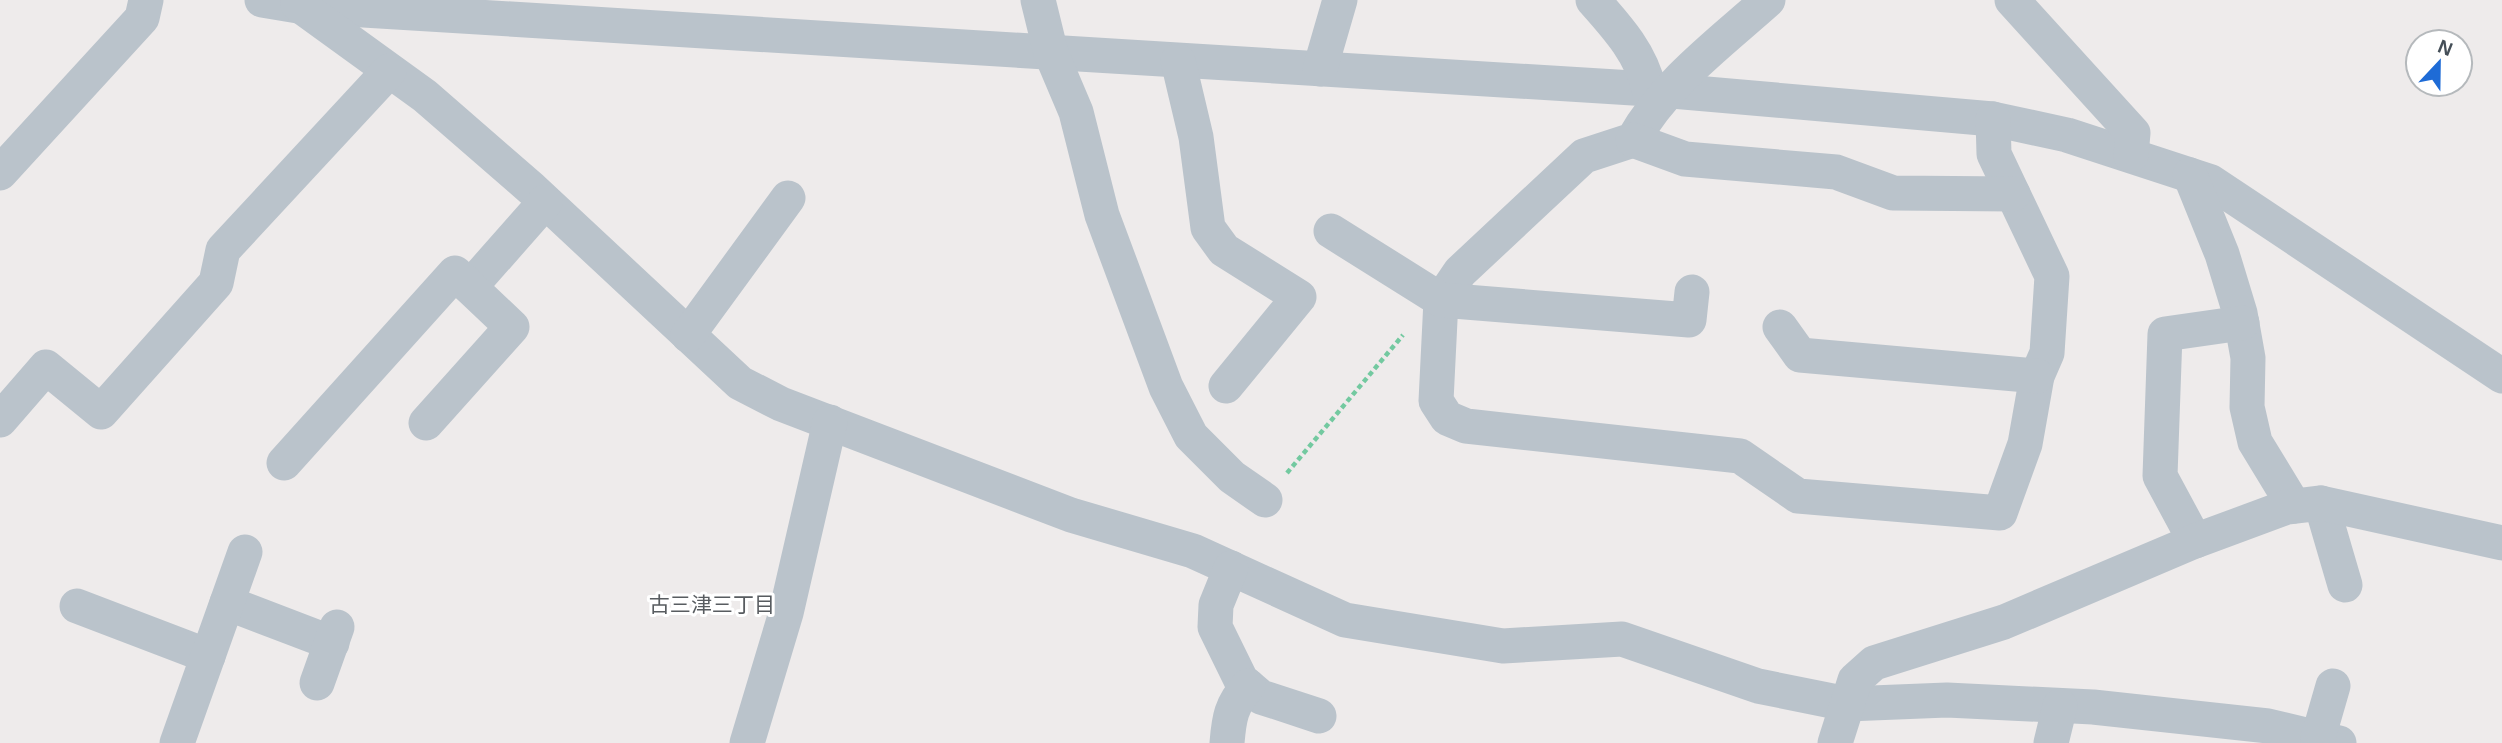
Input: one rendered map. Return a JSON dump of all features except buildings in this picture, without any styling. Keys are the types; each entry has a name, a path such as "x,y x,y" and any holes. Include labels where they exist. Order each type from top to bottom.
{"street":[{"path":"0,173 142,18 146,0"},
{"path":"262,0 592,12 1051,53 1658,90 1993,119 2067,135 2211,182 2502,376"},
{"path":"1038,0 1051,53 1076,112 1102,215 1166,387 1191,436 1232,477 1265,499"},
{"path":"1320,69 1339,0"},
{"path":"1593,0 1620,31 1658,90"},
{"path":"1633,140 1658,90 1768,0"},
{"path":"2012,0 2133,133 2131,155"},
{"path":"297,3 425,96 545,202 740,383 781,404 1070,515 1193,551 1345,620 1503,646 1622,639 1758,686 1847,704 1947,700 2060,706 2269,726 2329,741 2333,686"},
{"path":"1178,61 1196,137 1208,228 1224,250 1299,297 1226,386"},
{"path":"0,420 46,367 101,412 216,283 223,250 389,71"},
{"path":"1993,119 1994,153 2052,276 2047,353 2037,376 2025,444 2000,513 1798,496 1740,456 1466,426 1447,418 1436,401 1441,300 1460,272 1584,156 1633,140 1685,159 1836,172 1893,193 2013,194"},
{"path":"2190,175 2222,254 2242,323 2248,358 2247,407 2255,442 2307,504 2345,585"},
{"path":"688,335 788,198"},
{"path":"470,287 545,202"},
{"path":"1331,231 1441,300 1689,320 1692,292"},
{"path":"285,463 454,273 512,327 426,424"},
{"path":"2194,541 2160,476 2165,334 2242,323"},
{"path":"1780,327 1800,355 2037,376"},
{"path":"747,743 786,612 830,422"},
{"path":"1835,743 1855,680 1874,663 2004,622 2194,541 2307,504 2502,542"},
{"path":"177,743 246,552"},
{"path":"1231,568 1216,605 1215,627 1241,680 1261,697 1319,716"},
{"path":"227,603 334,635 317,684"},
{"path":"77,606 208,656"},
{"path":"1227,743 1229,714 1234,701 1248,686"},
{"path":"2051,743 2060,706"}],"path":[{"path":"1265,499 1429,303 1441,300"}],"district":[{"name":"古三津三丁目","path":"712,604"}]}
